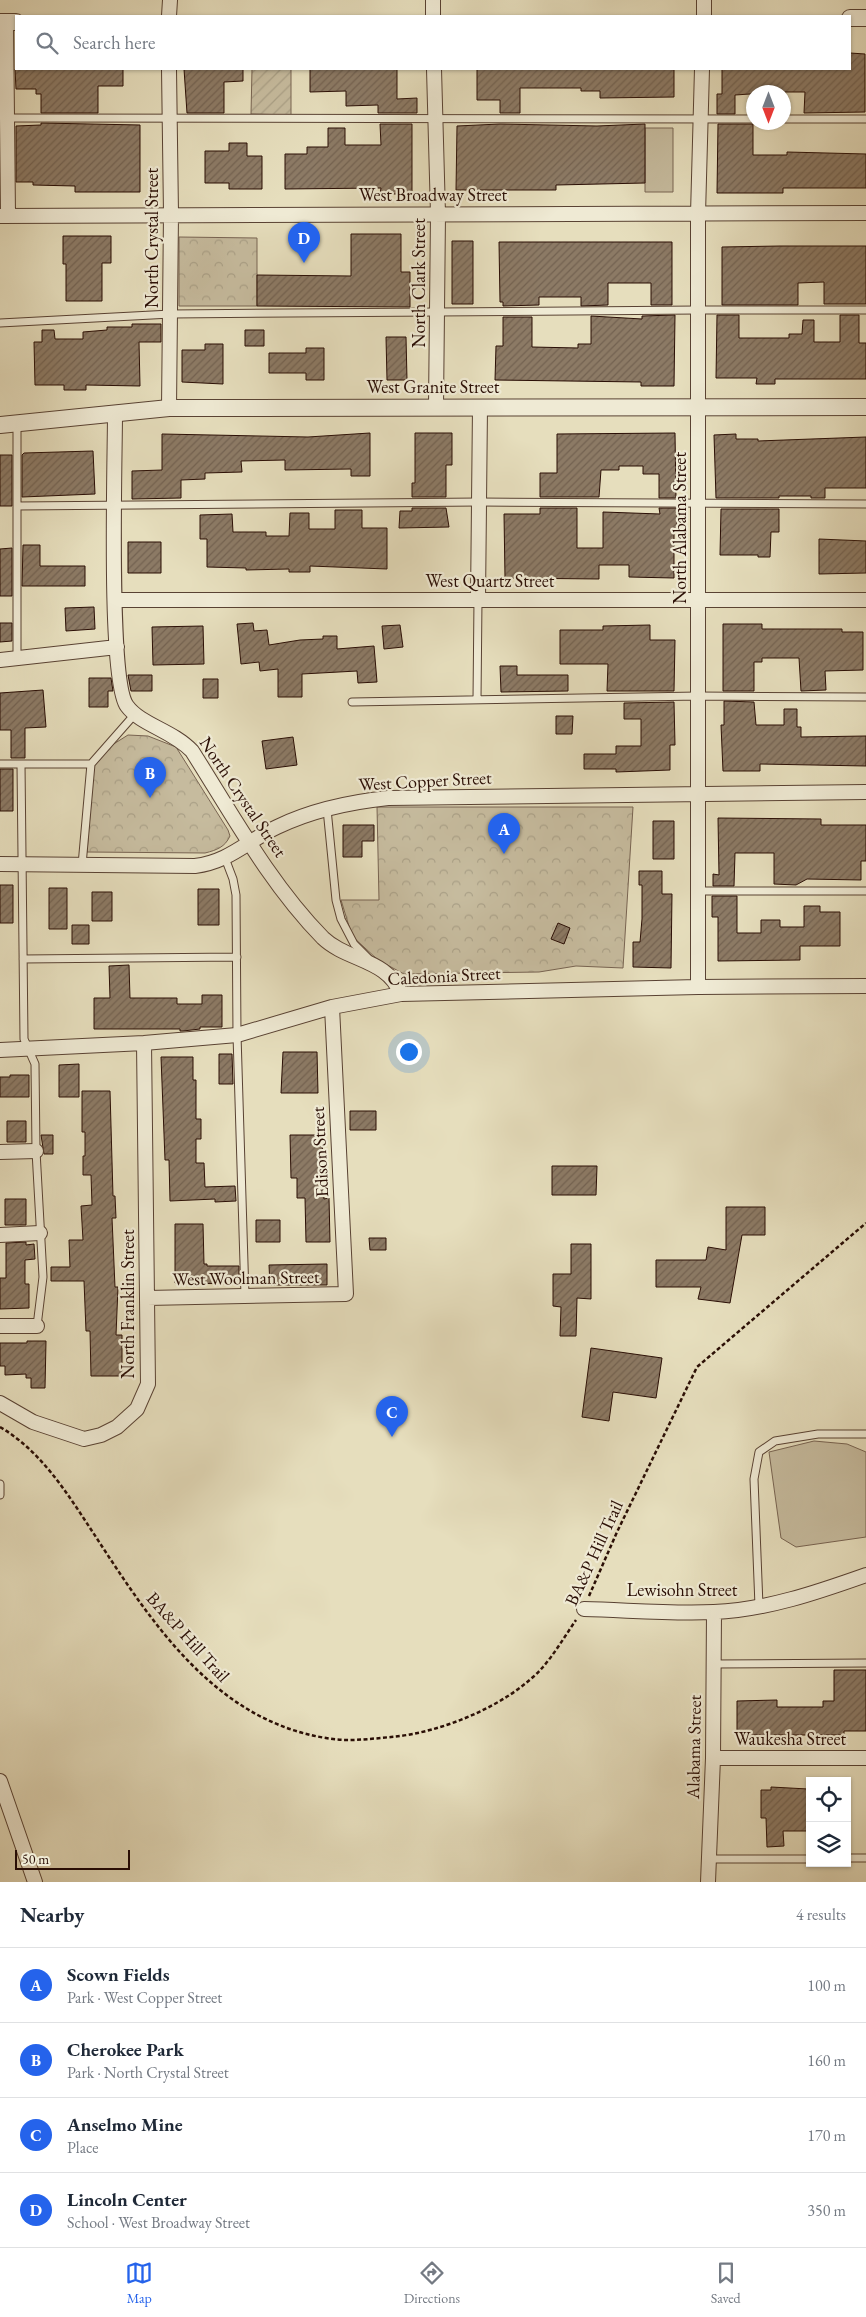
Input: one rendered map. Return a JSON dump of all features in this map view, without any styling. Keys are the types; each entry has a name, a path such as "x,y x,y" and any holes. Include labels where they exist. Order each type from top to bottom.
{"street":[{"path":"169,15 170,0"},
{"path":"432,15 433,0"},
{"path":"704,0 704,15"},
{"path":"851,18 866,18"},
{"path":"4,215 8,22"},
{"name":"North Crystal Street","path":"169,70 171,314 169,408"},
{"name":"North Clark Street","path":"434,70 438,214 436,407"},
{"name":"North Alabama Street","path":"698,987 698,214 702,70"},
{"name":"West Broadway Street","path":"4,215 866,213"},
{"path":"478,600 480,407"},
{"name":"West Granite Street","path":"0,425 169,408 866,407"},
{"path":"115,414 116,647 122,696 125,704 134,714"},
{"name":"West Quartz Street","path":"115,600 866,600"},
{"path":"0,660 116,647"},
{"name":"North Crystal Street","path":"134,714 175,736 192,751 250,842 300,912 324,938 332,946 373,964 390,975 397,984 401,994"},
{"name":"West Copper Street","path":"0,864 194,866 225,858 284,824 327,809 388,798 866,792"},
{"name":"Caledonia Street","path":"0,1050 144,1043 237,1035 332,1007 401,994 698,987 866,986"},
{"name":"Edison Street","path":"332,1007 346,1294"},
{"name":"North Franklin Street","path":"0,1403 32,1422 84,1439 101,1435 117,1427 137,1409 148,1384 144,1043"},
{"path":"0,1152 36,1151"},
{"path":"0,1235 40,1233"},
{"name":"West Woolman Street","path":"147,1298 346,1294"},
{"path":"0,1326 37,1326"},
{"name":"Lewisohn Street","path":"584,1609 714,1612 759,1606 817,1591 866,1575"},
{"name":"Alabama Street","path":"708,1882 713,1758 714,1612"},
{"name":"Waukesha Street","path":"713,1758 866,1758"},
{"path":"0,1781 34,1882"}],"lane":[{"path":"6,118 746,119"},
{"path":"791,119 866,119"},
{"path":"0,323 171,314 866,310"},
{"path":"17,424 17,658"},
{"path":"17,506 479,502 866,504"},
{"path":"477,700 478,600"},
{"path":"352,702 698,696 866,697"},
{"path":"82,865 91,764 134,714"},
{"path":"0,764 91,764"},
{"path":"21,764 24,1039 35,1064 36,1151 43,1277 37,1326"},
{"path":"327,809 336,900 341,919 354,944 373,964"},
{"path":"225,858 233,879 236,895 237,1035 245,1296"},
{"path":"697,891 866,891"},
{"path":"23,959 237,957"},
{"path":"759,1606 754,1479 759,1452 775,1442 809,1436 866,1434"},
{"path":"0,1484 0,1495"},
{"path":"714,1664 866,1663"},
{"path":"851,1858 866,1858"},
{"path":"709,1859 806,1859"}],"path":[{"name":"BA&P Hill Trail","path":"0,1427 44,1463 73,1502 134,1595 206,1680 231,1701 264,1719 326,1738 362,1740 402,1736 466,1717 502,1700 542,1667 584,1609 617,1532 697,1367 866,1223"}],"green space":[{"path":"252,70 291,70 291,115 251,114"},
{"path":"645,128 673,128 673,192 645,192"},
{"path":"179,237 257,238 257,306 179,306"},
{"path":"128,735 148,736 176,747 228,830 230,836 223,845 205,853 87,852 94,766 112,745"},
{"path":"377,807 633,807 623,968 576,966 539,972 404,974 378,960 352,936 341,900 379,900"},
{"path":"814,1441 847,1444 866,1452 866,1537 796,1547 781,1538 769,1452"}],"building":[{"path":"851,53 865,54 865,112 804,113 805,92 791,92 791,85 746,85 746,94 735,95 735,114 717,114 717,94 722,94 722,70 851,70"},
{"path":"15,70 123,70 123,86 98,86 98,113 41,113 41,94 36,94 36,89 16,89"},
{"path":"184,70 243,70 243,81 224,82 224,113 187,113"},
{"path":"310,70 397,70 397,99 417,98 417,113 378,113 378,105 346,106 346,91 310,92"},
{"path":"477,70 674,70 674,97 600,98 600,91 581,91 581,88 520,88 520,113 500,113 500,100 477,100"},
{"path":"41,123 140,125 140,192 75,192 75,186 33,185 33,182 16,182 16,126 41,125"},
{"path":"380,124 412,124 412,194 380,194 381,188 285,189 285,154 307,154 307,147 328,147 328,128 345,128 345,145 381,145"},
{"path":"500,124 597,126 645,124 645,183 556,185 556,190 456,190 457,126"},
{"path":"718,124 746,124 746,130 753,130 753,155 787,155 787,152 866,154 866,188 783,188 783,193 717,193"},
{"path":"229,143 247,143 247,156 262,156 262,189 229,189 229,183 205,183 205,151 229,151"},
{"path":"351,234 401,234 401,272 410,272 410,307 257,306 257,275 351,276"},
{"path":"63,236 111,236 111,263 102,263 102,301 66,301 66,264 63,264"},
{"path":"452,241 473,241 473,304 452,304"},
{"path":"499,242 672,242 672,305 651,305 651,283 608,283 608,305 581,306 581,297 539,297 539,305 503,306 503,302 500,302"},
{"path":"866,246 866,304 824,304 824,282 798,283 798,305 722,305 722,247"},
{"path":"675,315 674,386 641,386 641,382 495,380 496,346 503,346 503,317 532,317 532,347 578,348 578,344 591,344 591,316 642,319 642,316"},
{"path":"717,315 739,315 739,338 789,338 789,334 802,334 803,320 814,320 814,342 840,342 840,315 859,315 859,343 866,343 866,379 775,379 775,384 756,384 757,378 716,378"},
{"path":"132,324 161,324 161,342 139,342 140,386 86,385 86,390 64,390 64,385 35,385 34,342 42,342 42,330 54,330 55,339 83,339 83,332 107,330 107,327 132,327"},
{"path":"245,330 264,330 264,346 245,346"},
{"path":"386,337 406,337 407,380 387,380"},
{"path":"205,344 223,344 223,384 182,382 182,350 205,350"},
{"path":"306,348 324,348 324,380 306,380 306,373 269,373 269,353 306,353"},
{"path":"370,433 370,476 351,476 351,469 285,470 285,460 241,461 242,472 205,473 205,479 181,480 181,498 132,499 132,471 162,470 162,434 308,437"},
{"path":"415,433 452,433 452,465 446,465 446,497 412,497 412,483 415,483"},
{"path":"675,433 676,498 659,498 659,474 643,474 643,466 619,466 619,470 601,470 599,497 540,497 540,473 557,473 557,434"},
{"path":"736,434 736,439 758,439 758,441 866,437 866,488 825,488 825,498 779,496 779,498 716,498 714,435"},
{"path":"93,451 95,494 22,497 22,455 24,453"},
{"path":"0,455 12,455 12,506 0,506"},
{"path":"412,508 446,508 449,527 399,528 400,511 412,511"},
{"path":"540,508 577,508 577,548 603,548 603,512 660,514 659,508 677,508 677,528 674,528 674,578 629,577 629,565 599,565 599,579 505,578 504,514 540,514"},
{"path":"721,509 779,509 779,532 771,532 770,557 758,557 758,555 720,555"},
{"path":"335,510 362,510 362,528 387,528 387,569 310,566 310,572 289,572 289,569 246,570 246,568 207,567 207,539 200,539 200,515 232,514 233,532 266,532 266,536 289,536 290,513 309,513 309,529 335,529"},
{"path":"819,539 866,541 866,573 819,574"},
{"path":"128,542 161,542 161,573 128,573"},
{"path":"23,545 40,545 40,566 85,566 85,586 22,586"},
{"path":"12,548 12,596 0,596 0,549"},
{"path":"94,607 95,629 66,631 65,608"},
{"path":"0,623 12,623 12,641 0,642"},
{"path":"253,623 254,631 267,630 269,645 300,640 323,639 323,636 337,636 337,649 374,646 377,682 358,683 357,671 302,674 302,697 278,697 278,669 260,671 259,662 241,664 237,624"},
{"path":"723,624 762,624 762,629 842,629 842,632 863,632 863,670 825,671 826,690 801,691 799,658 762,658 762,662 754,662 754,691 723,691"},
{"path":"400,625 403,647 384,649 382,626"},
{"path":"650,625 650,640 675,640 674,691 607,691 608,664 560,664 560,630 603,630 603,626"},
{"path":"203,626 204,664 153,665 152,627"},
{"path":"500,666 517,666 517,675 568,675 568,691 501,692"},
{"path":"128,675 152,675 152,691 131,691"},
{"path":"89,678 111,678 113,691 108,691 108,707 89,707"},
{"path":"203,679 218,679 218,698 203,698"},
{"path":"43,690 46,727 25,728 25,758 11,758 11,730 0,730 0,693"},
{"path":"724,701 754,702 756,725 784,725 784,709 797,709 797,727 801,727 801,737 866,736 866,766 760,764 760,771 723,771 721,725 724,725"},
{"path":"674,702 675,745 670,745 670,770 616,772 616,769 584,769 584,754 616,754 616,746 641,746 641,719 624,719 624,703"},
{"path":"556,716 573,716 572,734 556,734"},
{"path":"293,737 297,765 266,769 262,741"},
{"path":"0,769 13,769 13,811 0,811"},
{"path":"718,818 821,819 821,825 866,825 866,861 861,861 861,880 807,879 796,885 774,884 774,853 735,853 734,886 713,886 713,874 719,875"},
{"path":"653,821 674,821 674,859 653,859"},
{"path":"343,825 374,825 374,841 362,841 362,857 343,857"},
{"path":"639,871 662,871 662,894 672,894 671,968 633,967 633,942 640,942 642,919 642,885 639,885"},
{"path":"0,885 13,885 13,923 0,923"},
{"path":"49,888 67,888 67,929 49,929"},
{"path":"198,889 219,889 219,925 198,925"},
{"path":"92,892 112,892 112,921 92,921"},
{"path":"712,896 737,896 737,933 761,933 761,920 780,920 780,927 804,927 804,906 820,906 820,912 840,912 840,946 800,946 800,960 718,961 718,917 712,917"},
{"path":"558,923 570,928 564,944 551,939"},
{"path":"72,925 89,925 89,944 72,944"},
{"path":"129,965 130,998 177,998 177,1004 202,1004 202,995 222,995 222,1027 200,1027 200,1029 183,1031 180,1031 180,1029 94,1029 94,998 110,998 109,966"},
{"path":"283,1052 317,1052 318,1093 281,1093"},
{"path":"219,1054 232,1054 233,1084 219,1084"},
{"path":"161,1057 193,1057 193,1080 196,1080 196,1119 201,1119 201,1139 196,1139 196,1163 204,1163 205,1187 235,1186 236,1201 215,1202 215,1199 170,1201 169,1160 165,1160"},
{"path":"79,1064 79,1097 59,1097 59,1065"},
{"path":"10,1075 29,1075 29,1097 0,1097 0,1077 10,1077"},
{"path":"82,1091 110,1091 113,1196 115,1196 116,1218 112,1218 115,1287 118,1287 116,1335 122,1335 122,1376 91,1376 90,1331 86,1331 84,1281 51,1281 51,1267 70,1267 69,1240 83,1240 81,1206 92,1205 91,1175 83,1175 85,1132 82,1132"},
{"path":"350,1111 376,1111 376,1130 350,1130"},
{"path":"7,1121 26,1121 26,1142 7,1142"},
{"path":"41,1135 53,1135 53,1154 44,1154"},
{"path":"290,1135 322,1135 324,1199 329,1198 330,1242 306,1242 305,1198 297,1198 297,1178 291,1178"},
{"path":"552,1166 597,1166 596,1195 552,1195"},
{"path":"5,1199 26,1199 26,1225 5,1225"},
{"path":"726,1207 765,1207 765,1235 742,1235 730,1303 698,1299 701,1287 656,1287 656,1260 706,1260 708,1247 726,1250"},
{"path":"256,1220 280,1220 280,1242 256,1242"},
{"path":"175,1224 203,1224 204,1264 207,1264 207,1266 239,1266 239,1284 175,1283"},
{"path":"369,1238 386,1238 386,1250 370,1250"},
{"path":"26,1242 26,1245 34,1244 35,1259 25,1260 25,1284 29,1284 29,1308 0,1309 0,1278 6,1278 6,1243"},
{"path":"571,1244 591,1244 591,1299 577,1298 576,1336 560,1336 561,1307 553,1306 553,1274 571,1274"},
{"path":"327,1264 327,1285 270,1285 269,1265"},
{"path":"27,1341 46,1341 45,1388 31,1388 31,1378 26,1378 26,1374 5,1375 5,1366 0,1366 0,1343 27,1343"},
{"path":"591,1348 662,1358 656,1398 613,1392 609,1421 582,1417"},
{"path":"834,1670 866,1670 866,1731 844,1731 844,1735 737,1735 737,1701 777,1700 777,1707 823,1707 823,1701 834,1701"},
{"path":"771,1787 806,1789 806,1831 783,1831 784,1846 767,1847 766,1818 761,1818 761,1790 771,1790"}],"place":[{"name":"Lincoln Center","path":"304,263"},
{"name":"Cherokee Park","path":"150,798"},
{"name":"Scown Fields","path":"504,854"},
{"name":"Anselmo Mine","path":"392,1437"}]}
